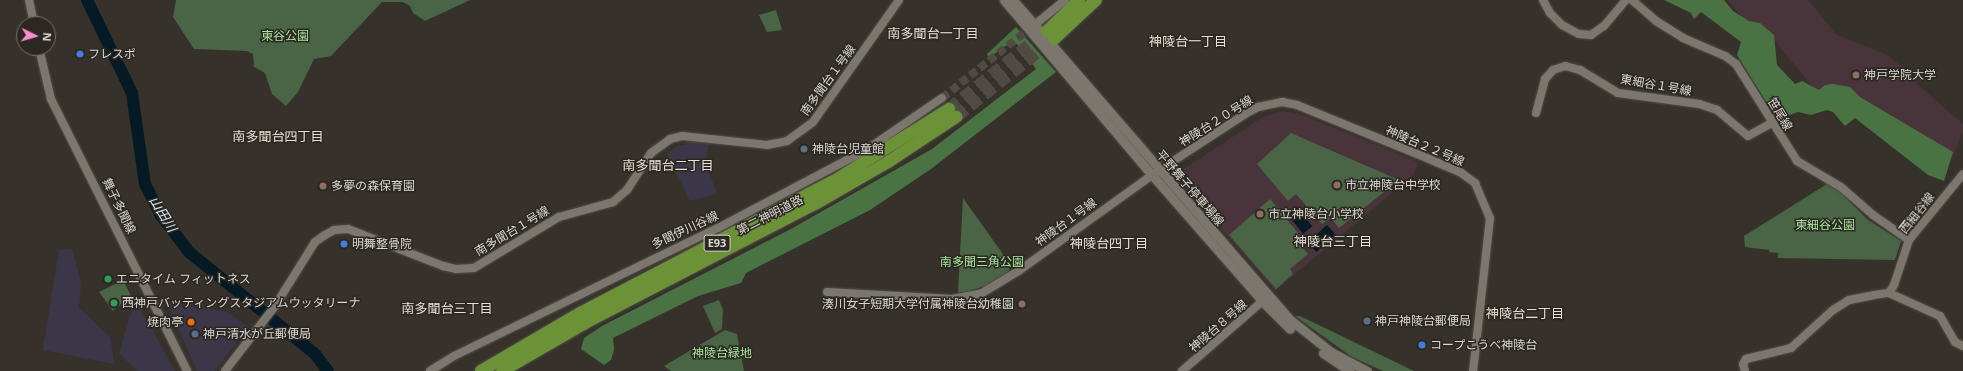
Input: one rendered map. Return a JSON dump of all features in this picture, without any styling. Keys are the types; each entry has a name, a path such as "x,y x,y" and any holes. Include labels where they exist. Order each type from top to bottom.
{"highway":[{"path":"1046,31 1079,0"},
{"path":"1046,31 1096,0"},
{"name":"第二神明道路","path":"481,371 580,313 834,181 953,113 888,162 815,204 585,323 502,371"}],"main road":[{"name":"平野舞子停車場線","path":"1004,0 1292,330 1350,371"},
{"name":"平野舞子停車場線","path":"1012,0 1155,173"},
{"name":"平野舞子停車場線","path":"1266,299 1302,331 1332,352 1367,371"}],"street":[{"path":"29,0 32,16"},
{"name":"南多聞台１号線","path":"224,371 275,306 315,242 334,230 348,229 442,266 456,269 474,268 559,217 614,202 627,190 651,153 670,139 682,136 767,145 787,141 813,122 899,0"},
{"path":"1046,31 1064,0"},
{"path":"1543,0 1550,13 1562,25 1579,34 1591,35 1604,26 1626,0"},
{"name":"笹尾線","path":"1632,0 1656,21 1683,38 1725,56 1736,64 1792,156 1803,166 1841,187 1873,215 1909,240"},
{"name":"舞子多聞線","path":"41,56 51,98 187,371"},
{"name":"東細谷１号線","path":"1536,113 1545,79 1553,70 1565,66 1580,70 1618,93 1699,104 1717,110 1748,136 1771,123"},
{"name":"多聞伊川谷線","path":"430,371 454,356 718,228 866,150 942,98"},
{"name":"神陵台２０号線","path":"1155,173 1258,107 1282,102 1297,105"},
{"name":"神陵台２２号線","path":"1297,105 1460,172 1475,183 1490,218 1473,371"},
{"name":"神陵台１号線","path":"827,292 952,299 982,293 1020,270 1155,173"},
{"name":"西細谷線","path":"1889,293 1894,285 1909,240 1963,174"},
{"path":"1744,367 1746,359 1752,356 1791,348 1832,310 1848,300 1889,293 1940,316 1955,342 1963,346"},
{"name":"神陵台８号線","path":"1182,371 1266,299"}],"shaded area":[{"name":"神戸学院大学","path":"1728,0 1808,0 1837,35 1885,54 1904,68 1915,82 1963,124 1963,132 1952,159 1817,92 1764,28 1750,27"},
{"path":"1283,111 1298,113 1418,162 1414,174 1275,291 1181,182 1182,170 1263,117"},
{"path":"686,141 709,144 705,161 717,194 690,201 667,154 679,145 685,145"},
{"path":"72,249 81,284 79,308 110,337 114,364 43,350 59,250"},
{"path":"135,299 175,371 137,371 119,353"},
{"path":"167,302 227,312 248,327 215,371 197,371"}],"green space":[{"name":"東谷公園","path":"176,0 470,0 425,21 413,13 410,6 403,2 382,2 331,56 314,59 298,92 286,106 272,94 265,73 254,67 253,54 247,51 194,49 173,17"},
{"path":"1664,0 1724,0 1733,11 1749,21 1760,23 1774,35 1777,65 1795,84 1802,81 1819,90 1825,85 1833,84 1850,87 1860,97 1953,152 1944,181 1928,175 1855,118 1845,126 1833,112 1827,110 1811,115 1798,112 1789,115 1773,113 1737,55 1741,42 1701,12 1694,19 1691,13"},
{"path":"776,10 782,30 767,32 759,15"},
{"path":"1016,27 1056,72 931,169 870,210 746,273 741,283 698,296 613,338 614,350 611,360 604,365 581,349 584,338 602,326 789,230 932,149 1036,69 1017,44 1005,46 989,58 987,54"},
{"path":"1291,133 1399,180 1339,228 1331,218 1322,224 1296,194 1288,201 1257,164"},
{"name":"東細谷公園","path":"1827,184 1839,191 1868,220 1901,241 1895,260 1778,258 1778,253 1769,252 1769,250 1745,247 1744,236"},
{"name":"南多聞三角公園","path":"963,198 1010,264 1009,271 985,286 966,292 958,292"},
{"path":"1270,199 1303,239 1299,243 1308,254 1290,269 1293,274 1276,289 1229,235"},
{"name":"西神戸バッティングスタジアムウッタリーナ","path":"123,280 131,296 113,311 99,292"},
{"path":"719,300 723,310 722,329 715,333 703,306"},
{"path":"1295,316 1300,316 1414,371 1383,371 1352,357"},
{"name":"神陵台緑地","path":"725,330 737,334 744,371 671,371 664,366"}],"water":[{"path":"1296,206 1312,226 1303,234 1287,214"},
{"path":"1327,225 1336,235 1316,252 1308,242"}],"waterway":[{"name":"山田川","path":"87,0 132,93 145,184 160,214 189,252 315,354 328,371"}],"tunnel":[{"path":"942,98 1033,26"},
{"path":"949,109 1045,32"},
{"path":"956,117 1053,40"}],"place":[{"name":"フレスポ","path":"80,54"},
{"name":"神戸学院大学","path":"1856,75"},
{"name":"神陵台児童館","path":"804,149"},
{"name":"市立神陵台中学校","path":"1337,185"},
{"name":"多夢の森保育園","path":"323,186"},
{"name":"市立神陵台小学校","path":"1260,214"},
{"name":"明舞整骨院","path":"344,244"},
{"name":"エニタイム フィットネス","path":"108,279"},
{"name":"西神戸バッティングスタジアムウッタリーナ","path":"114,303"},
{"name":"湊川女子短期大学付属神陵台幼稚園","path":"1022,304"},
{"name":"神戸神陵台郵便局","path":"1367,321"},
{"name":"焼肉亭","path":"191,322"},
{"name":"神戸清水が丘郵便局","path":"195,334"},
{"name":"コープこうべ神陵台","path":"1422,345"}],"district":[{"name":"南多聞台一丁目","path":"933,33"},
{"name":"神陵台一丁目","path":"1188,41"},
{"name":"南多聞台四丁目","path":"278,136"},
{"name":"南多聞台二丁目","path":"668,165"},
{"name":"神陵台三丁目","path":"1333,241"},
{"name":"神陵台四丁目","path":"1109,243"},
{"name":"南多聞台三丁目","path":"447,308"},
{"name":"神陵台二丁目","path":"1525,313"}]}
